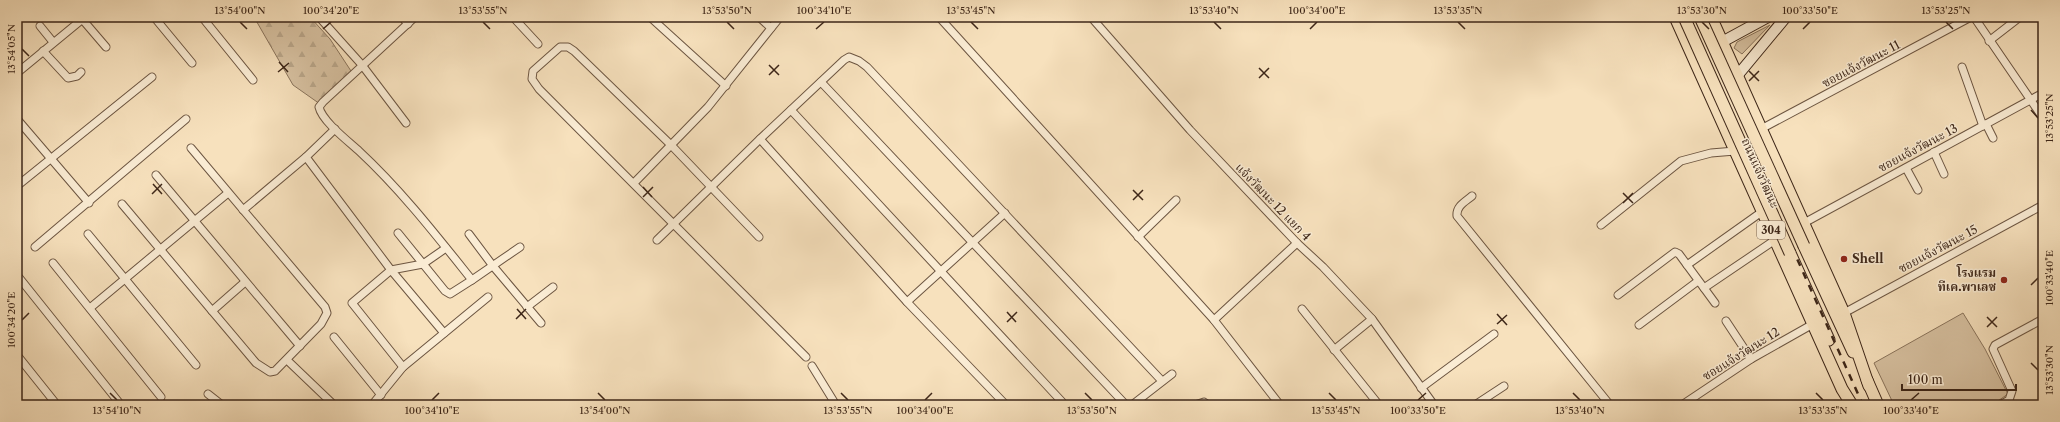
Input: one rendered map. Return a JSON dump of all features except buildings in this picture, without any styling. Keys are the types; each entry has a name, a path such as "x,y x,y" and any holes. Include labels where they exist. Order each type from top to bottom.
{"main road":[{"name":"ถนนแจ้งวัฒนะ","path":"1675,17 1813,324 1852,405"},
{"path":"1675,17 1691,24 1697,23 1704,17"},
{"name":"ถนนแจ้งวัฒนะ","path":"1684,17 1790,253 1856,405"},
{"name":"ถนนแจ้งวัฒนะ","path":"1700,17 1878,405"},
{"name":"ถนนแจ้งวัฒนะ","path":"1711,17 1844,313 1869,386"},
{"path":"1692,55 1722,42"},
{"path":"1716,107 1718,98 1726,90 1738,88 1744,92"}],"street":[{"path":"154,17 192,63"},
{"path":"202,17 253,80"},
{"path":"319,17 362,65 406,123"},
{"path":"402,17 408,24"},
{"path":"415,17 362,65 319,107 320,111 335,129 376,167 403,195 472,280"},
{"path":"513,17 538,44"},
{"path":"650,17 726,86"},
{"path":"758,17 771,28"},
{"path":"634,183 708,107 780,17"},
{"path":"939,17 1214,320 1280,405"},
{"name":"แจ้งวัฒนะ 12 แยก 4","path":"1091,17 1190,130 1297,243 1323,267 1372,320 1420,388 1434,405"},
{"path":"1722,42 1768,17"},
{"path":"1737,76 1786,17"},
{"path":"1972,17 2043,118"},
{"name":"ซอยแจ้งวัฒนะ 11","path":"1761,129 1972,17"},
{"path":"1990,41 2020,17"},
{"path":"17,73 84,18 106,47"},
{"path":"40,26 54,42"},
{"path":"759,237 671,146 574,51 568,48 560,47 532,71 532,79 539,89 675,223 806,356"},
{"path":"43,51 68,78 77,76 81,72"},
{"path":"657,240 760,139 849,57 859,61 867,67 1162,381"},
{"path":"1962,67 1984,125 1993,138"},
{"path":"17,186 152,77"},
{"path":"821,82 1126,405"},
{"name":"ซอยแจ้งวัฒนะ 13","path":"1804,223 2043,93"},
{"path":"791,110 1065,405"},
{"path":"17,119 88,203"},
{"path":"35,247 186,120"},
{"path":"243,210 306,157 335,129"},
{"path":"760,139 907,302 1006,405"},
{"path":"122,204 256,363 270,372 275,371 325,318 327,313 326,307 191,148"},
{"path":"1601,225 1681,161 1711,153 1735,151"},
{"path":"1934,152 1944,174"},
{"path":"306,157 391,270 444,333"},
{"path":"1906,168 1918,190"},
{"path":"156,176 300,346"},
{"path":"90,308 228,193"},
{"path":"1472,196 1460,205 1456,211 1457,216 1610,405"},
{"path":"1138,237 1176,200"},
{"name":"ซอยแจ้งวัฒนะ 15","path":"1844,313 2043,205"},
{"path":"1687,265 1763,211"},
{"path":"907,302 1005,213"},
{"path":"398,233 445,291 450,294 520,247"},
{"path":"88,234 196,365"},
{"path":"469,234 493,266 541,324"},
{"path":"1704,288 1775,240"},
{"path":"1214,320 1297,243"},
{"path":"403,367 350,306 391,270 423,264 446,248"},
{"path":"1618,295 1675,252 1679,254 1715,303"},
{"path":"53,263 161,396"},
{"path":"17,275 121,405"},
{"path":"1639,325 1698,281"},
{"path":"212,311 246,282"},
{"path":"527,307 553,286"},
{"path":"372,405 403,367 488,297"},
{"path":"1302,310 1379,405"},
{"path":"2000,405 2009,400 2012,391 1993,349 1995,345 2043,319"},
{"path":"1334,350 1372,320"},
{"path":"1726,321 1751,359"},
{"name":"ซอยแจ้งวัฒนะ 12","path":"1682,405 1751,359 1813,324"},
{"path":"1420,388 1494,334"},
{"path":"334,337 381,394"},
{"path":"17,355 57,405"},
{"path":"287,360 334,405"},
{"path":"812,366 836,405"},
{"path":"1132,405 1172,374"},
{"path":"1475,405 1504,386"},
{"path":"208,394 222,405"},
{"path":"1196,405 1204,402 1208,405"}],"green space":[{"path":"254,17 310,17 330,39 351,71 320,104 293,85"},
{"path":"1770,25 1742,54 1734,48 1737,42"},
{"path":"1963,313 1985,349 2008,394 1992,405 1894,405 1874,363"}],"railway":[{"path":"1688,17 1863,405"}],"place":[{"name":"Shell","path":"1844,259"},
{"name":"โรงแรม ทีเค.พาเลซ","path":"2004,280"}]}
